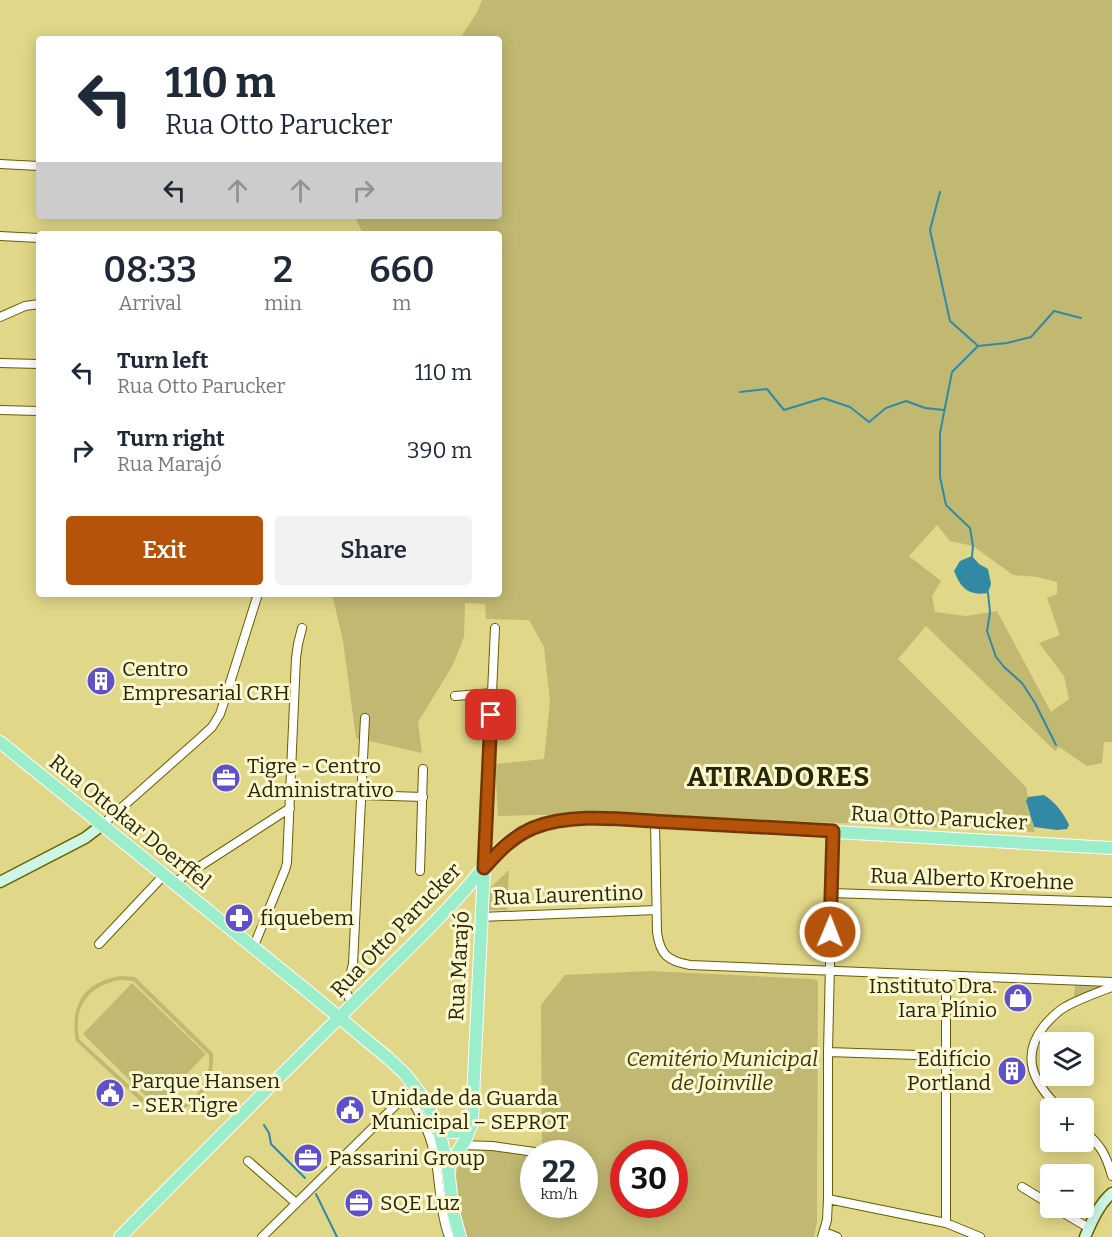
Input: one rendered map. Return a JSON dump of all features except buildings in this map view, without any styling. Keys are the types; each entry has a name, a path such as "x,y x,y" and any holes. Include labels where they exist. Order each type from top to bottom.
{"main road":[{"name":"Rua Ottokar Doerffel","path":"0,742 400,1069 421,1094 438,1126 448,1168 457,1237"},
{"name":"Rua Otto Parucker","path":"120,1237 461,894 503,846 523,833 540,826 585,819 655,821 1112,848"},
{"name":"Rua Marajó","path":"448,1168 471,1127 484,868"},
{"path":"461,894 473,892 482,901"},
{"path":"322,1004 351,1003"},
{"path":"438,1126 454,1133 471,1127"}],"street":[{"path":"0,164 36,166"},
{"path":"0,236 36,238"},
{"path":"0,317 25,306 36,304"},
{"path":"0,363 36,364"},
{"path":"0,410 36,411"},
{"path":"0,882 85,838 212,727 224,705 257,597"},
{"path":"253,948 285,870 288,854 296,658 302,628"},
{"name":"Rua Marajó","path":"484,868 495,628"},
{"path":"455,696 492,693"},
{"path":"351,1003 344,987 353,964 365,718"},
{"path":"420,871 423,769"},
{"path":"361,795 423,796"},
{"path":"99,944 169,879 290,808"},
{"path":"655,821 658,943 667,957 674,961 690,965 1112,982"},
{"path":"833,831 828,1052 828,1199 827,1220 823,1234 837,1237"},
{"name":"Rua Alberto Kroehne","path":"831,893 1112,902"},
{"name":"Rua Laurentino","path":"481,916 656,910"},
{"path":"946,975 946,1224"},
{"path":"1050,1098 1043,1091 1035,1075 1033,1045 1044,1026 1066,1006 1112,987"},
{"path":"828,1052 946,1056"},
{"path":"407,1094 422,1117 432,1144 444,1217 457,1237"},
{"path":"262,1237 407,1094 421,1094"},
{"path":"1094,1140 1103,1151 1112,1176"},
{"path":"462,1145 520,1150"},
{"path":"248,1161 297,1203"},
{"path":"1022,1187 1040,1198"},
{"path":"1068,1218 1087,1232 1098,1208 1112,1193"},
{"path":"828,1199 946,1224 980,1237"}],"green space":[{"path":"482,0 1112,0 1112,742 1104,742 1102,763 1087,766 1059,747 1055,751 926,626 898,659 1026,787 1028,797 1026,802 1035,832 620,813 498,816 495,764 544,759 550,702 544,647 529,620 486,619 485,604 465,603 464,637 453,665 418,722 422,753 356,738 343,641 333,597 502,597 502,231 362,231 356,219 502,219 502,36 462,36","holes":["937,525 950,541 973,546 1013,575 1038,577 1057,582 1057,594 1047,598 1060,635 1039,643 1064,676 1069,699 1051,712 997,611 966,616 935,612 932,596 941,581 909,556"]},
{"path":"509,870 507,910 487,910 488,890"},
{"name":"Cemitério Municipal de Joinville","path":"650,971 818,981 817,1222 814,1237 467,1237 458,1214 456,1176 459,1162 463,1156 475,1151 475,1145 520,1150 520,1218 598,1218 598,1140 542,1140 541,1005 565,975"},
{"path":"121,976 135,977 213,1053 210,1079 199,1098 190,1105 168,1113 154,1114 76,1041 75,1016 82,997 89,989 108,979","holes":["121,980 133,981 209,1055 209,1067 202,1087 188,1102 179,1106 156,1110 79,1039 81,1007 92,992"]},
{"path":"132,983 206,1054 156,1106 83,1034"},
{"path":"1075,983 1111,984 1074,998"}],"water":[{"path":"972,556 988,569 991,584 988,593 981,594 966,590 954,571 960,561"},
{"path":"1044,795 1062,812 1069,825 1067,829 1034,827 1026,801 1028,797"}],"waterway":[{"path":"940,192 930,230 950,321 977,345"},
{"path":"972,556 970,528 946,505 940,477 940,433 952,372 978,346 1007,343 1031,337 1054,311 1081,318"},
{"path":"740,392 767,389 784,410 823,398 850,407 869,422 886,408 906,401 925,408 944,410"},
{"path":"988,593 990,612 987,631 996,657 1022,683 1056,745"},
{"path":"264,1125 269,1133 271,1144 305,1178"},
{"path":"316,1194 337,1237"}],"place":[{"name":"Centro Empresarial CRH","path":"101,681"},
{"name":"Tigre - Centro Administrativo","path":"226,778"},
{"name":"fiquebem","path":"239,918"},
{"name":"Instituto Dra. Iara Plínio","path":"1018,998"},
{"name":"Edifício Portland","path":"1012,1071"},
{"name":"Parque Hansen - SER Tigre","path":"110,1093"},
{"name":"Unidade da Guarda Municipal – SEPROT","path":"350,1110"},
{"name":"Passarini Group","path":"308,1158"},
{"name":"SQE Luz","path":"359,1203"}],"district":[{"name":"ATIRADORES","path":"779,777"}],"route":[{"path":"491,715 484,868 503,846 523,833 540,826 572,820 633,820 833,831 830,932"}]}
